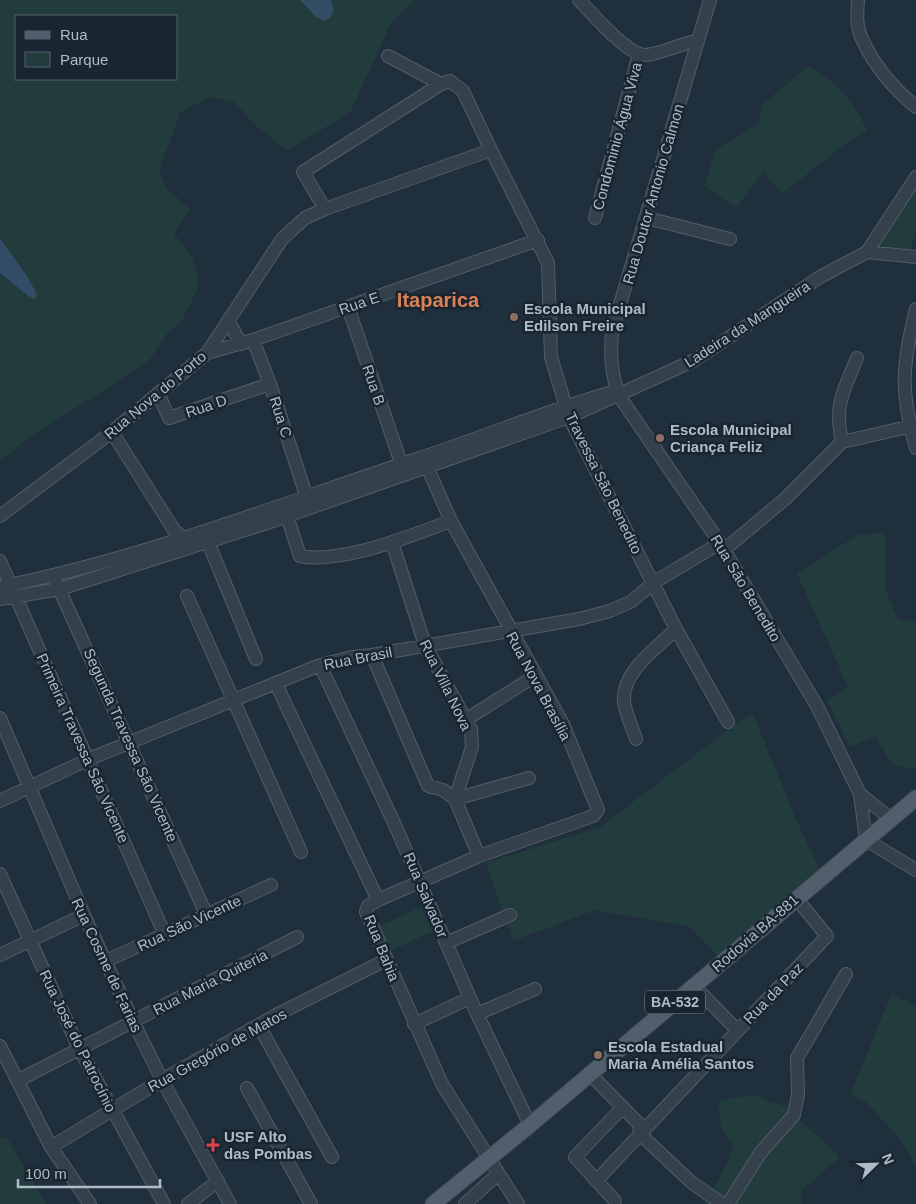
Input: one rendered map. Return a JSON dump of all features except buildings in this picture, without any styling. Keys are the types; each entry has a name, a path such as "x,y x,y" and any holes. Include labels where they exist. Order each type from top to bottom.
{"main road":[{"name":"Rodovia BA-881","path":"434,1204 916,798"}],"street":[{"path":"579,0 628,47 639,54 656,53 698,40"},
{"name":"Rua Doutor Antonio Calmon","path":"620,392 610,362 612,338 710,0"},
{"path":"858,0 857,19 861,38 900,94 916,107"},
{"name":"Condominio Água Viva","path":"595,218 639,54"},
{"name":"Travessa São Benedito","path":"388,56 441,84 450,80 463,91 548,263 551,357 567,411 676,629 728,722"},
{"path":"325,208 303,172 441,84"},
{"name":"Rua Nova do Porto","path":"0,516 112,432 206,353 229,322 257,275 282,239 305,218 325,208 491,150"},
{"path":"916,177 867,252 916,257"},
{"path":"647,218 730,239"},
{"name":"Rua E","path":"206,353 247,342 538,240"},
{"name":"Ladeira da Mangueira","path":"425,462 620,392 695,360 812,282 867,252"},
{"name":"Rua B","path":"348,306 401,463"},
{"path":"916,309 903,390 913,426 916,448"},
{"name":"Rua C","path":"229,322 247,342 270,384 306,495"},
{"path":"857,358 839,402 838,425 842,442 913,426"},
{"name":"Rua D","path":"158,393 169,418 270,384"},
{"name":"Rua São Benedito","path":"620,392 722,546 817,706 860,794 866,840"},
{"path":"112,432 174,530 185,543"},
{"name":"Rua Brasil","path":"0,801 130,741 320,665 352,657 579,619 632,601 653,583 722,546 785,499 842,442"},
{"path":"0,599 60,589 156,552 271,515 287,516 401,463 425,462"},
{"path":"185,543 208,542 271,515 306,495 350,488 425,462"},
{"name":"Rua Nova Brasília","path":"378,900 479,856 594,816 598,810 563,724 534,676 451,521 425,462"},
{"path":"287,516 300,556 315,559 392,542 451,521"},
{"path":"156,552 169,520"},
{"path":"208,542 256,660"},
{"name":"Rua Villa Nova","path":"392,542 425,645 471,729 472,747 455,799"},
{"path":"6,586 156,552"},
{"name":"Primeira Travessa São Vicente","path":"0,561 6,586 17,597 166,935"},
{"name":"Segunda Travessa São Vicente","path":"53,575 130,741 207,916"},
{"path":"187,596 232,701 301,852"},
{"path":"636,739 624,704 631,674 676,629"},
{"path":"372,655 428,786 443,790 455,799 479,856"},
{"name":"Rua Salvador","path":"320,665 420,881 477,1014 530,1125"},
{"path":"466,719 534,676"},
{"name":"Rua Bahia","path":"276,684 378,900 368,906 366,912 414,1024 442,1084 518,1204"},
{"name":"Rua Cosme de Farias","path":"0,718 84,915 133,1021 162,1080 230,1204"},
{"path":"455,799 529,778"},
{"name":"Rua São Benedito","path":"860,794 891,819"},
{"path":"866,840 916,870"},
{"name":"Rua José do Patrocínio","path":"0,874 79,1048 164,1204"},
{"name":"Rua São Vicente","path":"106,961 271,885"},
{"name":"Rua da Paz","path":"596,1181 827,936 796,898"},
{"path":"0,955 84,915"},
{"path":"446,943 510,915"},
{"name":"Rua Maria Quiteria","path":"17,1081 297,937"},
{"name":"Rua Gregório de Matos","path":"51,1147 162,1080 259,1026 386,960"},
{"path":"728,1204 761,1152 794,1114 798,1094 797,1058 846,974"},
{"path":"694,986 737,1030"},
{"path":"477,1014 535,989"},
{"path":"414,1024 470,998"},
{"path":"259,1026 332,1157"},
{"path":"0,1046 51,1147 90,1204"},
{"path":"590,1074 639,1124 640,1134 691,1182 722,1204"},
{"path":"247,1088 311,1204"},
{"path":"615,1201 575,1158 578,1152 623,1107"},
{"path":"465,1204 498,1174"},
{"path":"188,1204 218,1181"}],"green space":[{"path":"0,0 300,0 315,16 334,9 331,0 415,0 391,23 351,111 288,151 256,126 234,102 210,97 180,112 159,172 168,190 190,209 174,234 191,255 198,275 197,291 181,322 168,332 148,362 30,437 0,461 0,273 28,296 25,273 0,238"},
{"path":"808,66 836,85 850,101 867,130 831,155 783,193 763,172 736,208 705,186 715,150 759,123 762,105"},
{"path":"916,184 916,231 909,255 875,247"},
{"path":"885,533 885,589 898,619 916,622 916,769 893,765 875,736 850,747 827,700 848,687 797,573 858,535"},
{"path":"753,714 797,822 820,870 717,955 690,927 595,910 513,941 486,863 600,827 733,726"},
{"path":"421,907 433,931 390,951 378,927"},
{"path":"892,993 916,1007 916,1167 901,1140 865,1101 850,1095"},
{"path":"752,1095 786,1107 840,1157 802,1190 801,1204 704,1204 728,1162 733,1144 721,1128 718,1102"},
{"path":"6,1136 46,1204 0,1204 0,1139"}],"water":[{"path":"300,0 331,0 334,9 330,18 324,21 315,16"},
{"path":"0,238 25,273 37,294 35,299 28,296 0,273"}],"place":[{"name":"Escola Municipal Edilson Freire","path":"514,317"},
{"name":"Escola Municipal Criança Feliz","path":"660,438"},
{"name":"Escola Estadual Maria Amélia Santos","path":"598,1055"},
{"name":"USF Alto das Pombas","path":"213,1145"}],"district":[{"name":"Itaparica","path":"438,300"}]}
